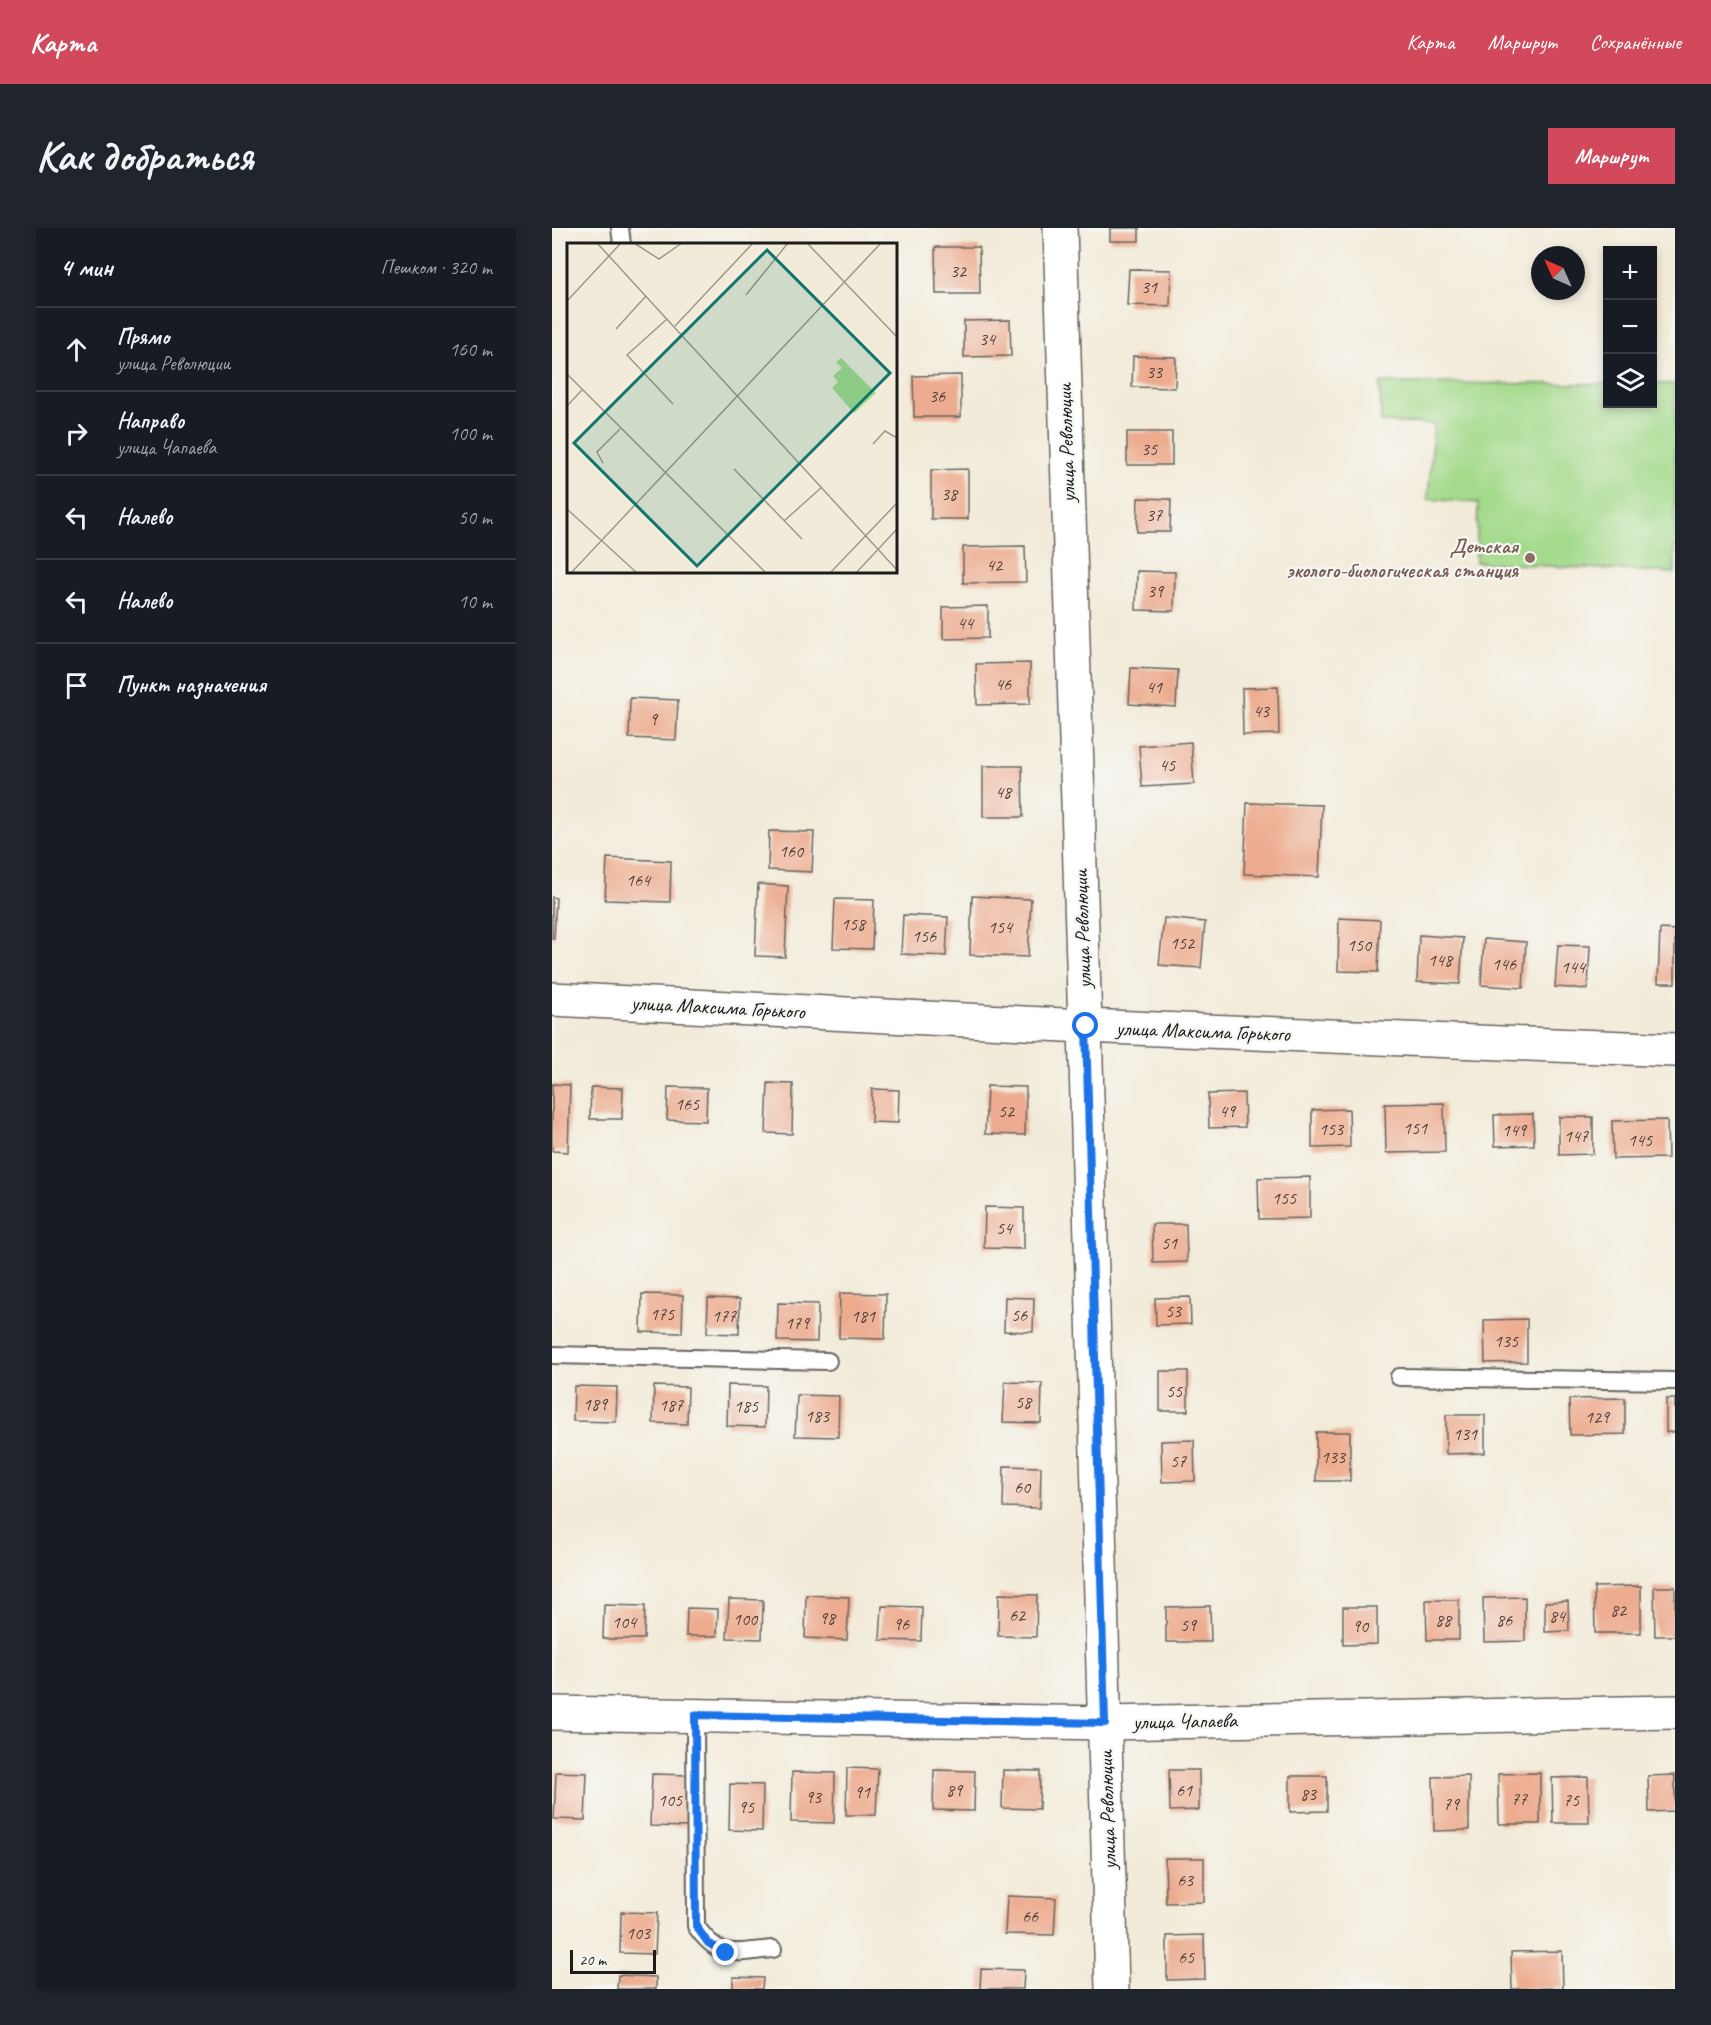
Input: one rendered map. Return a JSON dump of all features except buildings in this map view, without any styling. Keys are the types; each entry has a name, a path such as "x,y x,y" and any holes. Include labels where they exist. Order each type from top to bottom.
{"street":[{"name":"улица Революции","path":"1059,228 1086,1026 1112,1989"},
{"name":"улица Максима Горького","path":"552,999 1086,1026 1675,1050"},
{"name":"улица Чапаева","path":"552,1713 1105,1723 1675,1712"}],"lane":[{"path":"620,228 622,243"},
{"path":"552,1355 828,1361"},
{"path":"1400,1377 1675,1381"},
{"path":"695,1715 696,1926 708,1943 726,1953 773,1949"}],"green space":[{"path":"1380,383 1603,384 1603,408 1657,408 1657,384 1675,384 1675,573 1476,562 1478,503 1428,499 1434,424 1381,422"}],"place":[{"name":"Детская эколого-биологическая станция","path":"1530,558"}],"route":[{"path":"726,1953 708,1943 696,1926 695,1715 1105,1723 1086,1026"}]}
